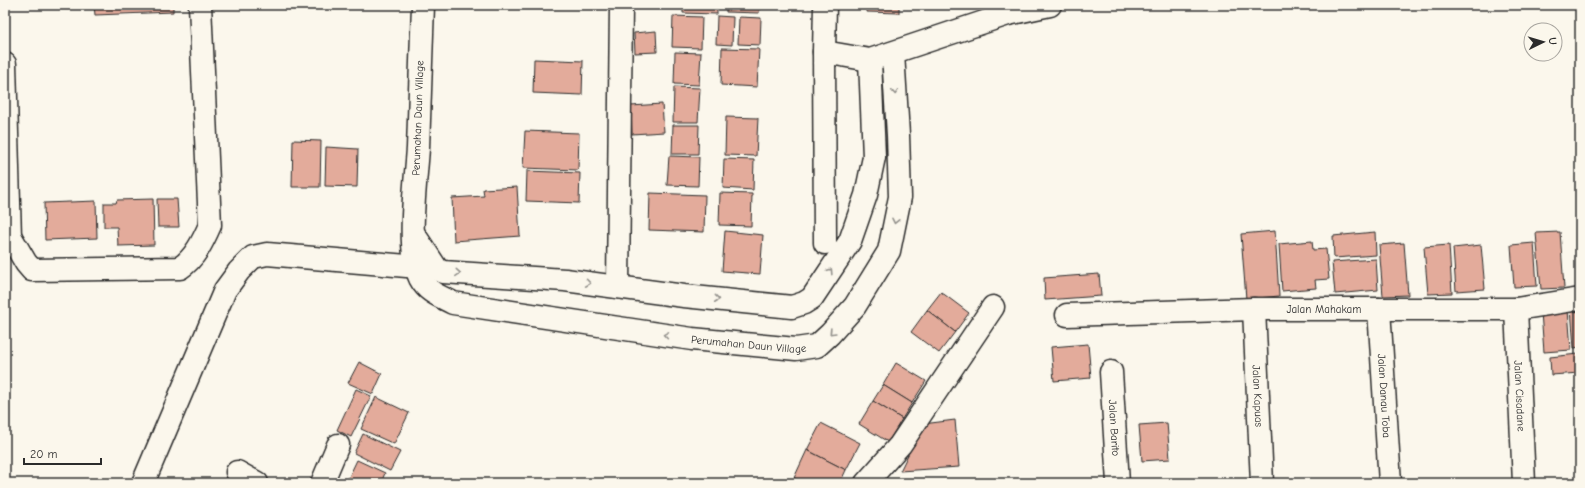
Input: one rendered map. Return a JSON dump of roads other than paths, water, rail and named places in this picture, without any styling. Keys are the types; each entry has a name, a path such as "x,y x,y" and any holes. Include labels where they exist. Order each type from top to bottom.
{"street":[{"path":"5,64 8,232 32,270 180,268 187,263 202,242 210,225 200,5"},
{"name":"Perumahan Daun Village","path":"423,5 418,147 412,231 426,268 420,278 429,291 453,303 692,339 796,349 817,346 855,306 889,251 900,197 893,53"},
{"path":"618,287 621,5"},
{"path":"825,5 825,243"},
{"path":"824,52 870,60 893,53 1008,10 1050,5"},
{"path":"143,483 225,290 239,271 253,257 267,254 426,268 443,272 565,280 792,307 804,303 812,298 850,241 866,195 874,158 870,60"},
{"name":"Jalan Mahakam","path":"1067,316 1254,309 1516,309 1580,299"},
{"path":"866,483 900,445 993,307"},
{"name":"Jalan Kapuas","path":"1254,309 1262,483"},
{"name":"Jalan Danau Toba","path":"1379,309 1390,483"},
{"name":"Jalan Cisadane","path":"1516,309 1524,483"},
{"name":"Jalan Barito","path":"1111,372 1118,483"},
{"path":"322,483 338,445"},
{"path":"237,472 257,483"}]}
